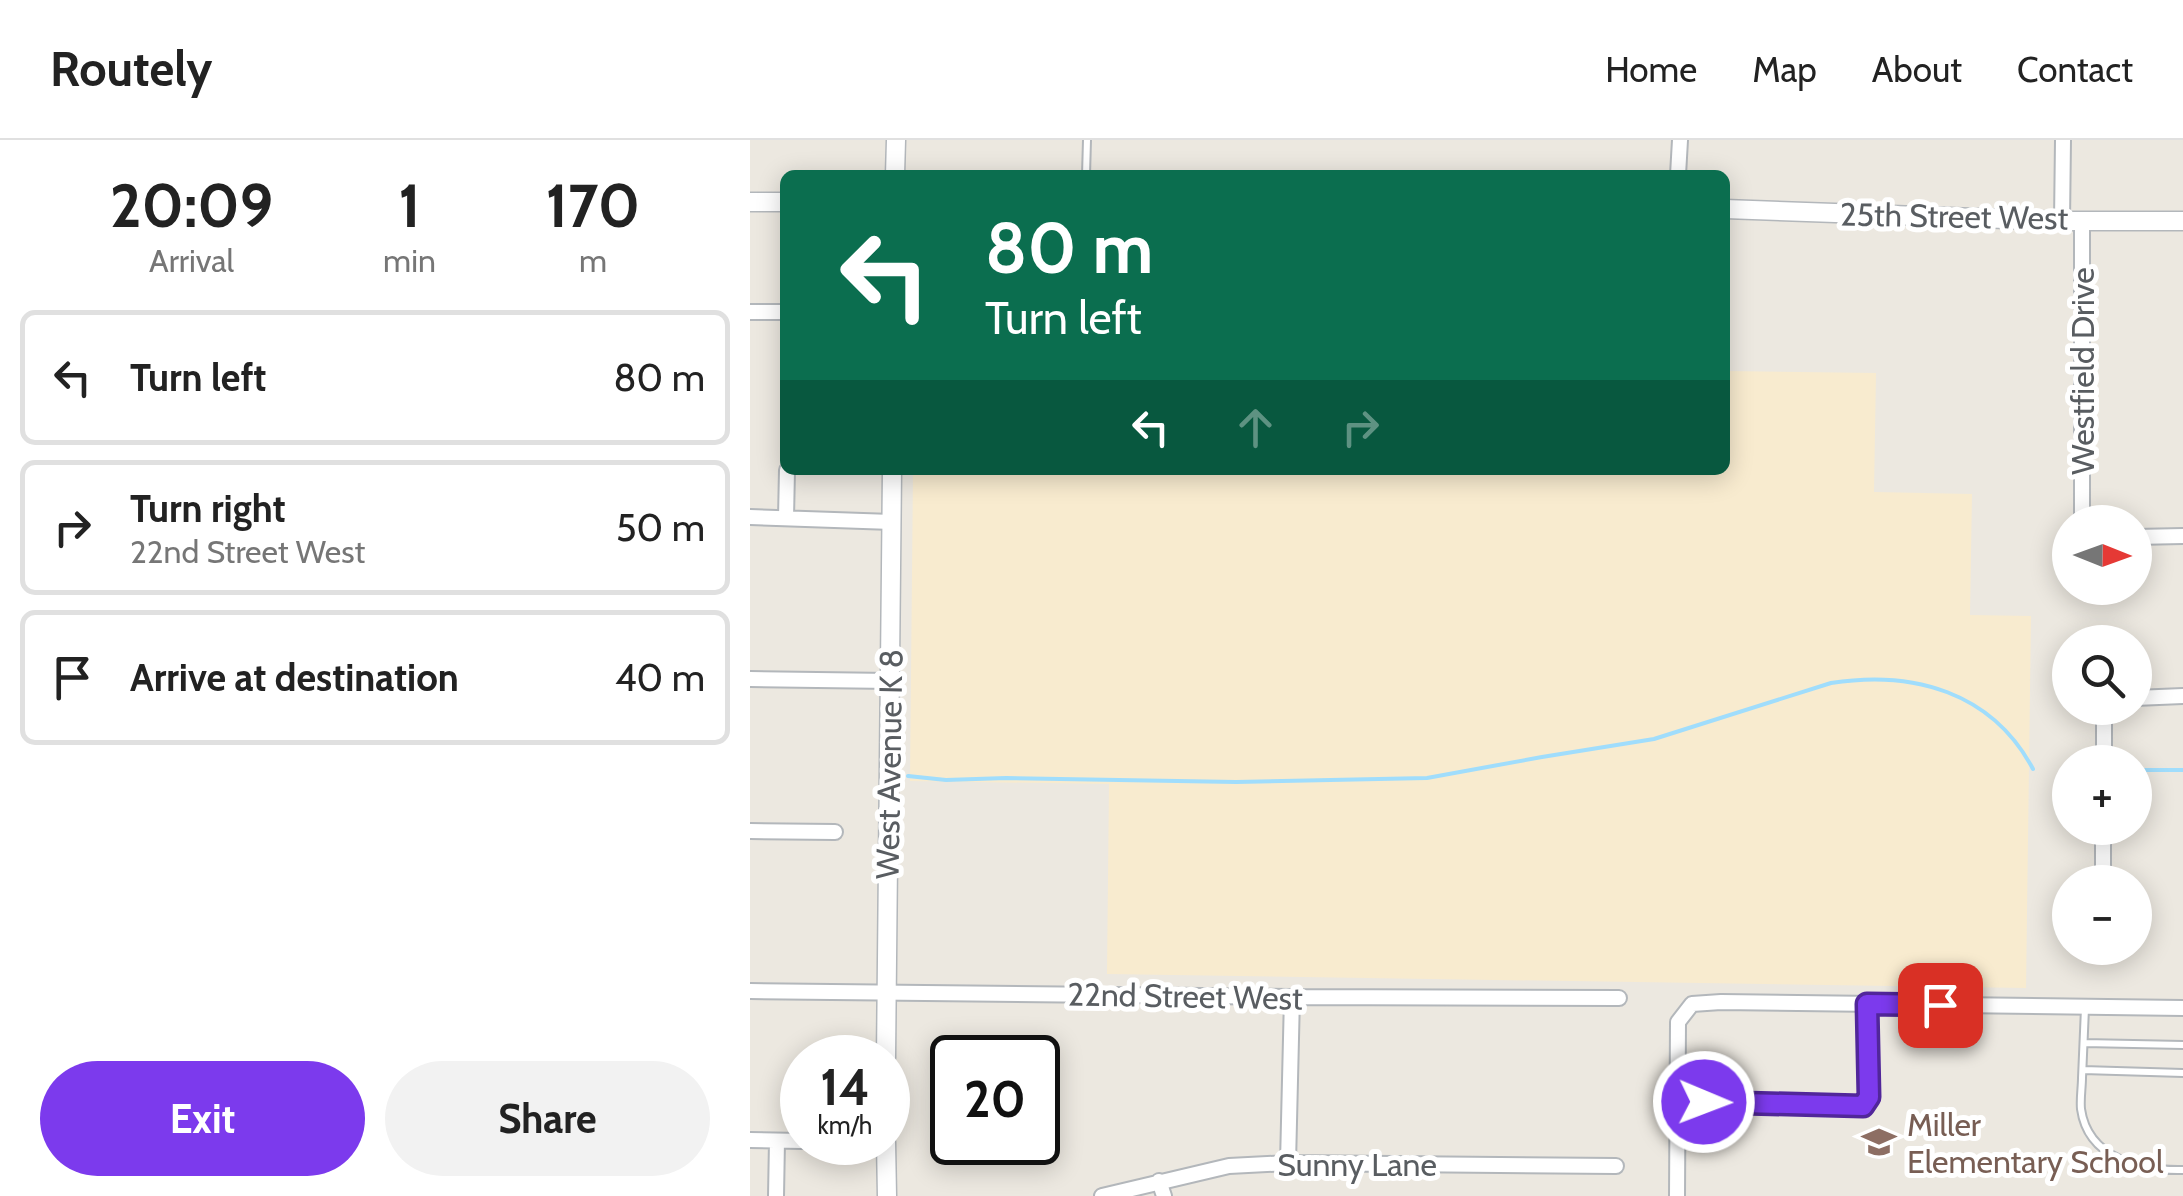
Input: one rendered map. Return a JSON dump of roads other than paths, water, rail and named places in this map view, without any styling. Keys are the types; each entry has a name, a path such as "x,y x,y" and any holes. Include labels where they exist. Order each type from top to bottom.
{"street":[{"path":"895,170 896,140"},
{"path":"1678,170 1680,140"},
{"path":"2062,221 2063,140"},
{"path":"750,202 780,202"},
{"name":"25th Street West","path":"1730,209 2062,221 2183,221"},
{"name":"Westfield Drive","path":"2082,220 2082,505"},
{"path":"750,312 780,312"},
{"path":"786,518 787,475"},
{"name":"West Avenue K 8","path":"886,1035 892,475"},
{"path":"750,517 892,522"},
{"path":"2152,537 2183,536"},
{"path":"750,679 891,681"},
{"path":"2152,697 2183,696"},
{"path":"750,831 835,832"},
{"name":"22nd Street West","path":"750,991 1619,998"},
{"path":"1288,1163 1292,998"},
{"path":"1677,1196 1678,1022 1692,1004 2183,1008"},
{"path":"750,1140 780,1141"},
{"path":"776,1141 776,1196"},
{"path":"886,1165 886,1196"},
{"name":"Sunny Lane","path":"1102,1196 1229,1166 1616,1166"},
{"path":"1159,1181 1164,1196"}],"lane":[{"path":"1086,170 1087,140"},
{"path":"1678,1102 1863,1106 1869,1097 1867,1004"},
{"path":"2085,1006 2081,1108 2087,1130 2104,1151 2126,1164 2162,1171 2183,1170"},
{"path":"2084,1043 2183,1045"},
{"path":"2083,1070 2183,1073"}],"waterway":[{"path":"908,776 946,780 1236,782 1427,778 1654,739 1831,683 1862,680 1920,684 1973,705 1996,721 2033,769"},
{"path":"2152,770 2183,770"}],"place":[{"name":"Miller Elementary School","path":"1879,1142"}]}
